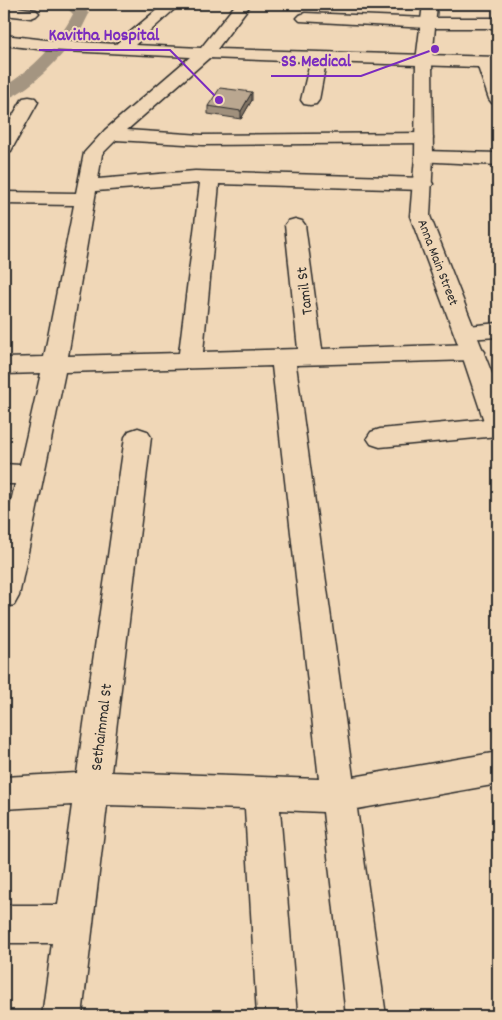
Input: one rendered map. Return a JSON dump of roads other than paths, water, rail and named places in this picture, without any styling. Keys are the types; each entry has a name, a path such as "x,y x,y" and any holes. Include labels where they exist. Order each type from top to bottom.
{"street":[{"path":"121,48 173,4"},
{"path":"4,596 55,364 93,153 205,52 244,4"},
{"path":"4,10 30,13"},
{"path":"294,46 308,11 428,13 498,23"},
{"name":"Anna Main Street","path":"428,13 424,61 424,148 420,216 470,342 498,425"},
{"path":"4,40 46,45 137,34"},
{"path":"76,40 121,48 205,52 294,46 318,56 492,62 498,99"},
{"path":"310,100 318,56"},
{"path":"4,147 29,102"},
{"path":"112,134 202,140 424,148 498,159"},
{"path":"190,359 210,177"},
{"path":"4,198 86,192 210,177 423,184"},
{"name":"Tamil St","path":"295,226 297,356 338,796 366,1016"},
{"path":"4,366 297,356 470,342 498,330"},
{"path":"380,438 498,425"},
{"name":"Sethaimmal St","path":"62,1016 138,437"},
{"path":"4,474 30,475"},
{"path":"4,792 92,788 338,796 498,768"},
{"path":"260,793 277,1016"},
{"path":"4,924 74,924"}],"waterway":[{"path":"4,94 40,66 72,32 81,14 74,5 70,4"}],"place":[{"name":"SS Medical","path":"435,49"},
{"name":"Kavitha Hospital","path":"219,100"}]}
